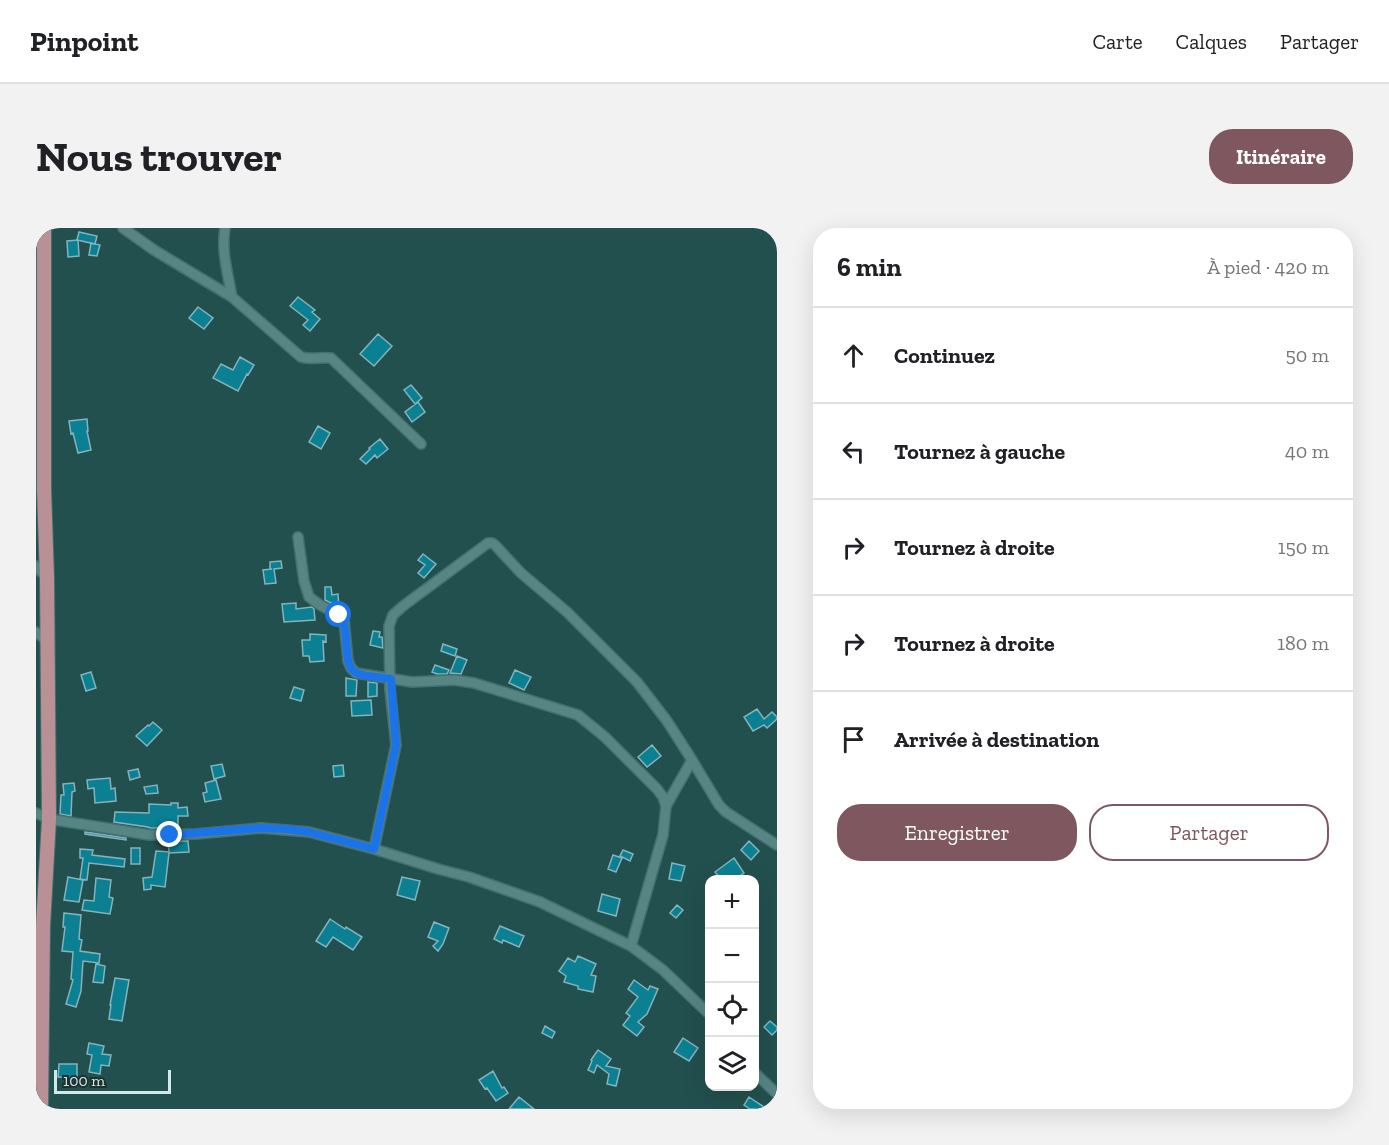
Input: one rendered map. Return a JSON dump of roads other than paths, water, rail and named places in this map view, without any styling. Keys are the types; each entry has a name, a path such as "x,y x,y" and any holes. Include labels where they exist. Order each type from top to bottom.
{"main road":[{"path":"39,1102 43,926 49,819 44,489 44,228"}],"street":[{"path":"123,228 154,250 232,297 302,357 331,358 421,444"},
{"path":"225,228 224,250 232,297"},
{"path":"298,537 304,581 309,597 344,620 348,661 356,673 418,682 454,680 474,683 578,715 605,737 657,789 666,806"},
{"path":"374,849 396,745 389,626 393,615 488,543 492,543 521,573 567,612 637,682 667,721 718,805 777,844"},
{"path":"36,566 47,578"},
{"path":"36,632 48,641"},
{"path":"631,946 663,835 666,806 692,760"},
{"path":"36,813 49,819 150,835 196,834 261,828 309,832 469,877 540,902 631,946 663,970 705,1010"},
{"path":"759,1077 777,1094"}]}
